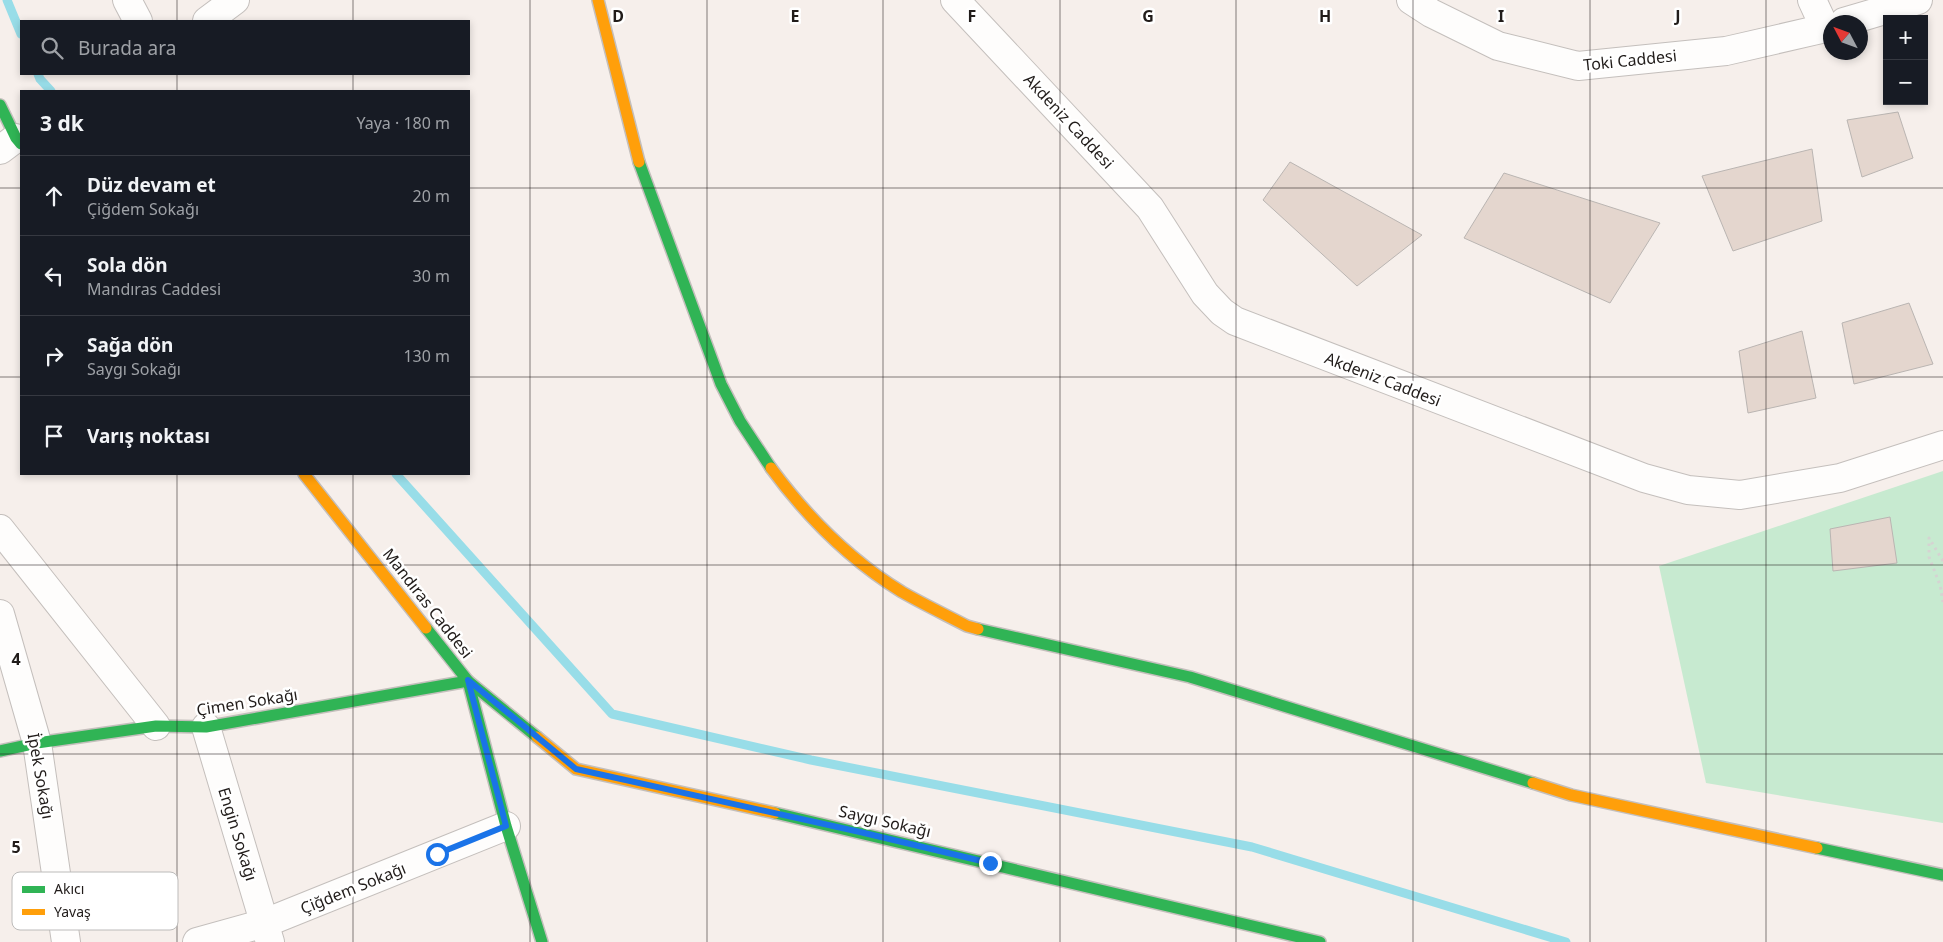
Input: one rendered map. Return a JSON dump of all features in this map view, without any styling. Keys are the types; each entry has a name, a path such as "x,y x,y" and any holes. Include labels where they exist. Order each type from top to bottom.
{"street":[{"path":"127,0 137,20"},
{"path":"208,20 235,0"},
{"path":"598,0 638,162 722,384 740,421 762,457 814,522 845,550 903,592 967,626 1190,677 1571,796 1943,876"},
{"name":"Akdeniz Caddesi","path":"954,0 1150,208 1205,294 1235,321 1644,478 1688,490 1740,495 1840,478 1943,445"},
{"name":"Toki Caddesi","path":"1411,0 1431,13 1498,46 1578,66 1726,51 1823,28"},
{"path":"1812,0 1824,15"},
{"name":"Toki Caddesi","path":"1868,15 1918,0"},
{"path":"0,105 12,144"},
{"name":"Mandıras Caddesi","path":"305,475 468,680 506,826 542,942"},
{"path":"0,529 156,726"},
{"name":"İpek Sokağı","path":"0,614 37,743 56,872"},
{"name":"Çimen Sokağı","path":"0,751 37,743 156,726 206,727 468,680"},
{"name":"Saygı Sokağı","path":"468,680 576,769 860,832 1240,932 1320,942"},
{"name":"Engin Sokağı","path":"206,727 267,932"},
{"name":"Çiğdem Sokağı","path":"196,942 267,932 506,826"}],"path":[{"path":"1943,561 1929,538 1929,556 1940,586 1943,602"}],"green space":[{"path":"1943,471 1943,823 1706,783 1659,566"}],"building":[{"path":"1898,112 1913,158 1862,177 1847,120"},
{"path":"1812,149 1822,221 1733,251 1702,176"},
{"path":"1290,162 1422,235 1357,286 1263,200"},
{"path":"1504,173 1660,223 1610,303 1464,238"},
{"path":"1909,303 1933,364 1854,384 1842,323"},
{"path":"1802,331 1816,398 1748,413 1739,351"},
{"path":"1890,517 1897,563 1833,571 1830,529"}],"waterway":[{"path":"7,0 20,32"},
{"path":"38,75 50,90"},
{"path":"397,475 612,714 811,760 1252,847 1566,942"}],"traffic: fast":[{"path":"0,105 20,143"},
{"path":"639,162 721,384 740,421 771,468"},
{"path":"426,628 468,681 506,826 542,942"},
{"path":"978,629 1190,677 1533,783"},
{"path":"0,751 37,743 156,726 206,727 468,681 537,737"},
{"path":"775,813 1320,942"},
{"path":"1817,848 1943,875"}],"traffic: slow":[{"path":"598,0 639,162"},
{"path":"771,468 799,504 847,552 902,592 967,626 978,629"},
{"path":"305,475 426,628"},
{"path":"537,737 576,769 775,813"},
{"path":"1533,783 1571,795 1817,848"}],"route":[{"path":"437,854 506,826 468,680 576,769 990,863"}]}
